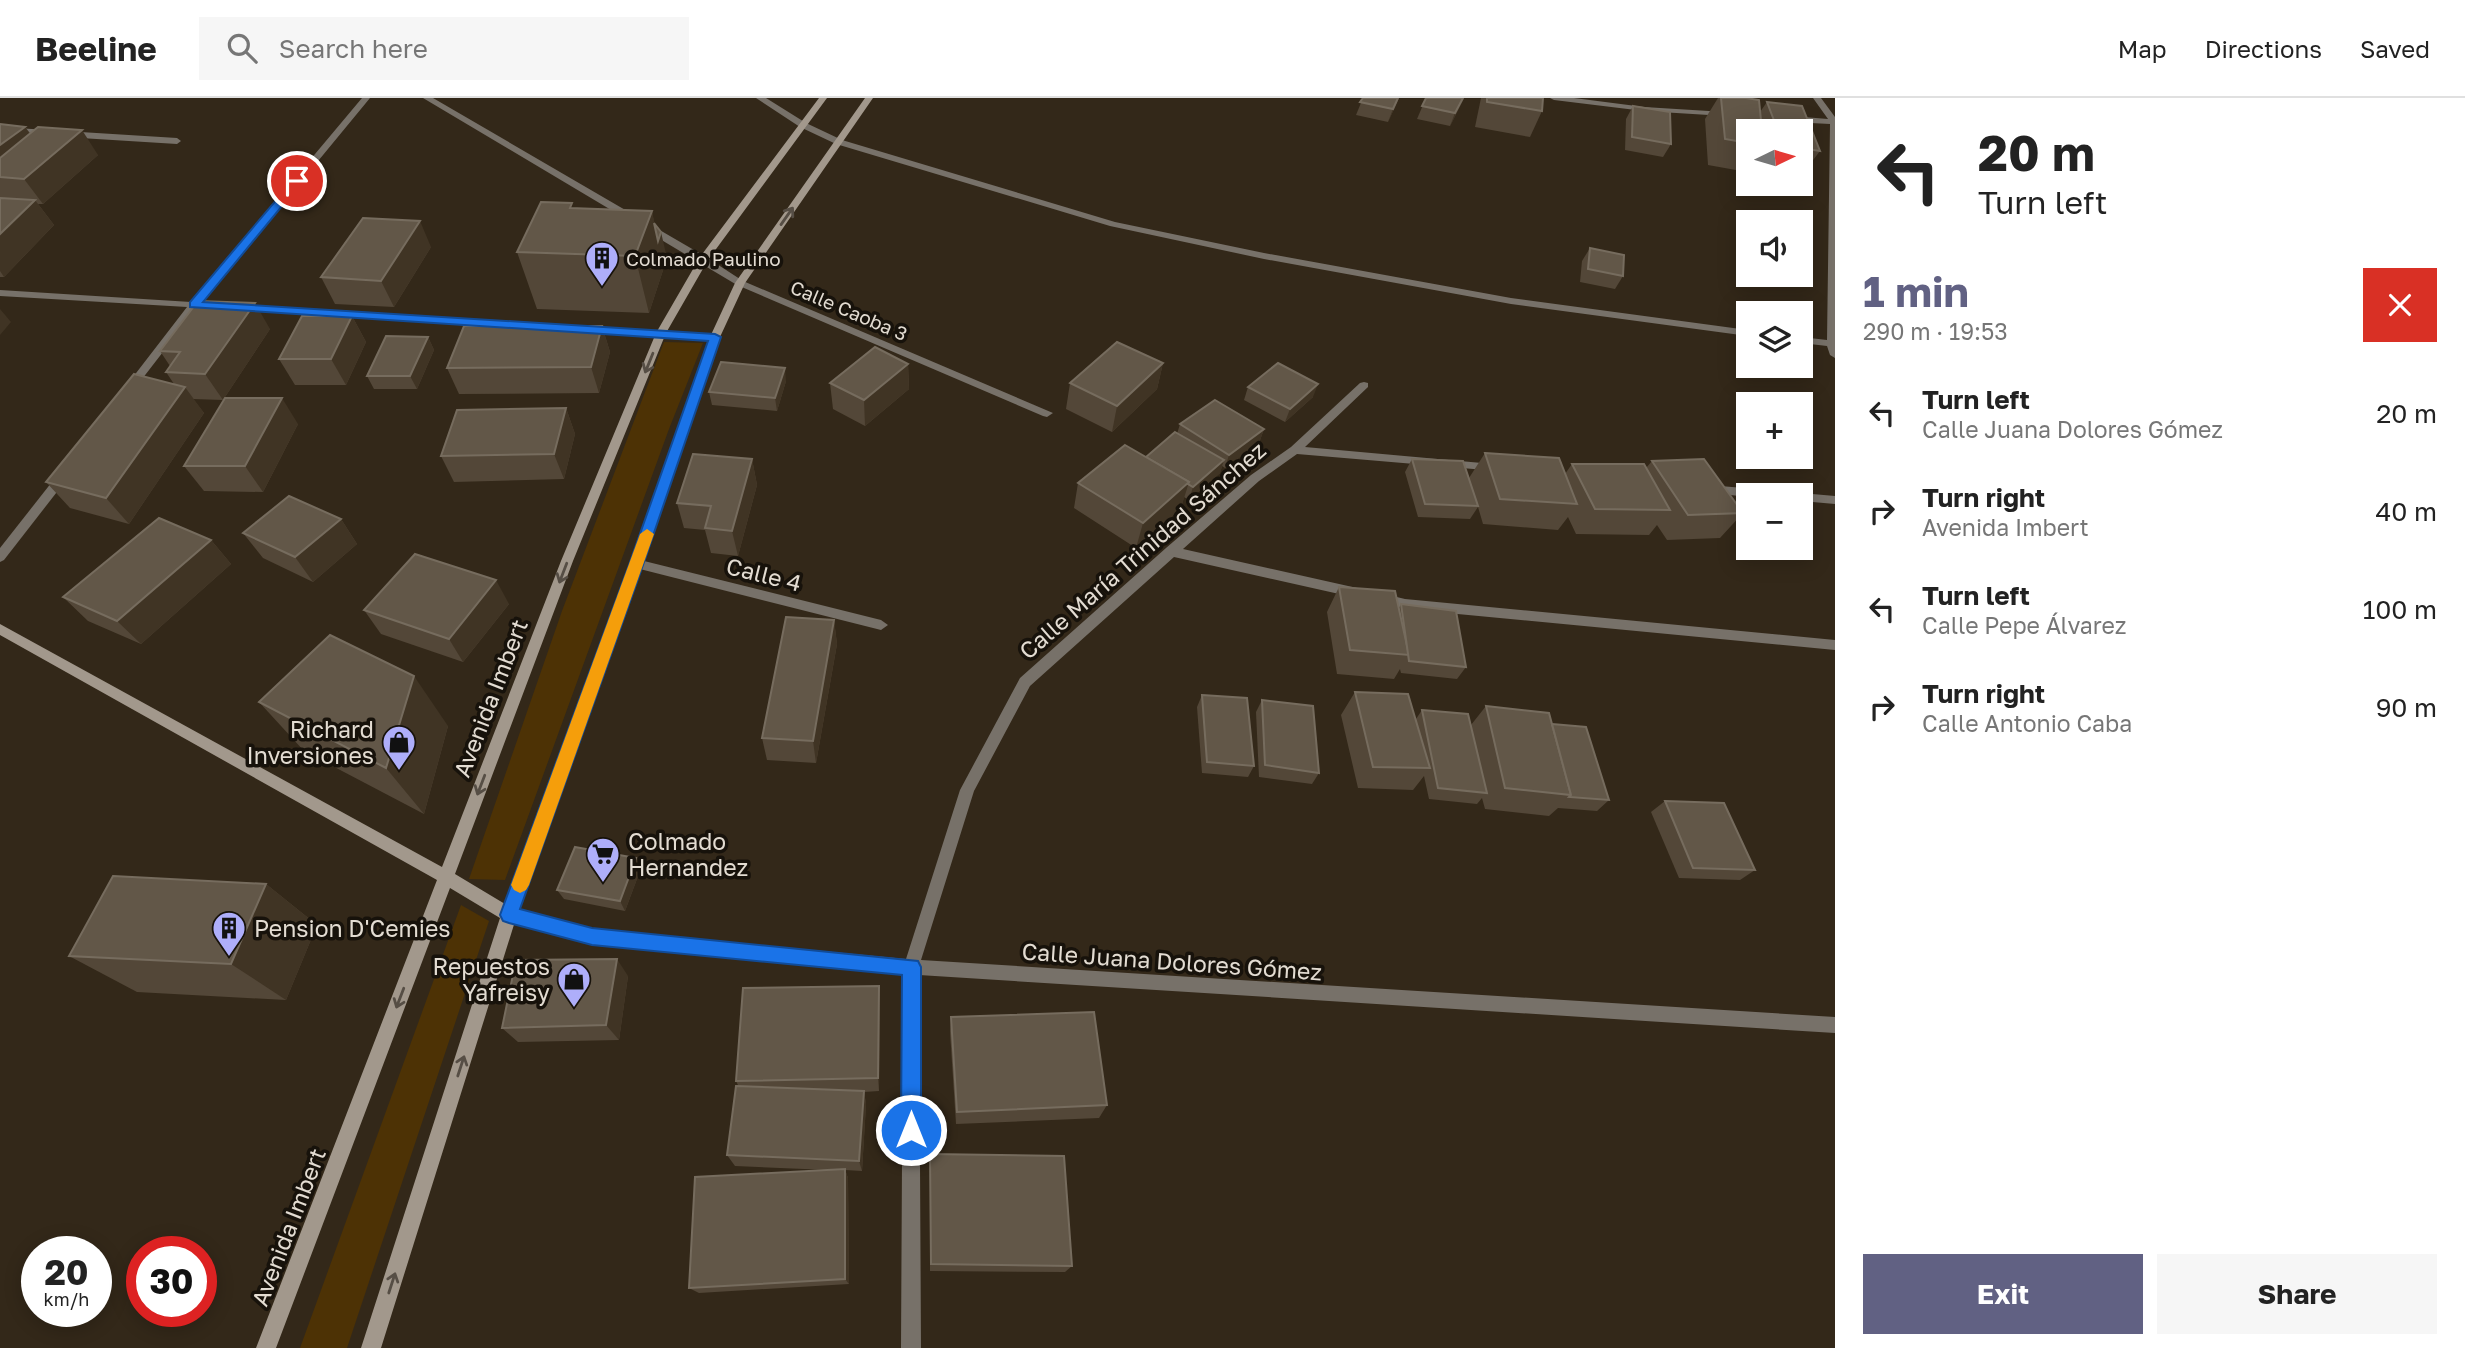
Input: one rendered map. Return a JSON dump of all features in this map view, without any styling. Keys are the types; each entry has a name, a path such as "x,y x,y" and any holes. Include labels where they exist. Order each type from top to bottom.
{"main road":[{"name":"Avenida Imbert","path":"266,1348 567,561 661,333 703,259 822,98"},
{"path":"371,1348 509,915 636,565 715,337 740,283 869,98"},
{"path":"0,629 446,877 509,915"}],"street":[{"path":"118,404 194,305 366,98"},
{"name":"Calle Caoba 3","path":"427,98 740,283 1047,413"},
{"path":"760,98 803,125 839,142 1113,224 1510,301 1736,331"},
{"path":"1553,98 1644,109 1739,115"},
{"path":"1813,343 1834,347 1834,122 1816,98"},
{"path":"1779,118 1834,122"},
{"path":"0,130 177,141"},
{"path":"0,293 565,327"},
{"path":"579,328 715,337"},
{"name":"Calle María Trinidad Sánchez","path":"911,1348 911,967 967,790 1025,682 1255,478 1296,450 1364,384"},
{"path":"1296,450 1503,469"},
{"path":"0,557 68,469"},
{"path":"1697,488 1736,491"},
{"path":"1813,498 1835,500"},
{"path":"1170,551 1405,604 1835,645"},
{"name":"Calle 4","path":"636,565 881,625"},
{"name":"Calle Juana Dolores Gómez","path":"509,915 592,937 911,967 1835,1025"}],"shaded area":[{"path":"664,342 703,343 669,429 505,880 469,879 562,611"},
{"path":"461,905 489,921 347,1348 300,1348"}],"building":[{"path":"1363,98 1398,98 1393,109 1360,102"},
{"path":"1426,98 1463,98 1455,113 1422,106"},
{"path":"1487,98 1543,98 1542,111 1487,102"},
{"path":"1721,98 1759,100 1761,119 1736,119 1736,141 1725,139"},
{"path":"1767,102 1802,106 1807,119 1773,119"},
{"path":"1633,106 1670,112 1671,144 1632,137"},
{"path":"0,124 25,127 0,145"},
{"path":"38,127 82,130 24,179 0,177 0,158"},
{"path":"1813,134 1820,151 1813,150"},
{"path":"0,198 35,200 0,234"},
{"path":"541,202 572,203 570,208 652,211 635,256 517,252"},
{"path":"363,218 420,221 381,281 321,277"},
{"path":"654,223 661,232 658,241"},
{"path":"1590,248 1624,255 1623,276 1588,269"},
{"path":"198,301 255,303 205,374 166,372 180,352 160,351"},
{"path":"302,316 352,316 331,359 279,359"},
{"path":"464,326 602,326 591,367 447,368"},
{"path":"386,336 428,337 410,376 367,376"},
{"path":"1117,342 1163,363 1117,406 1070,383"},
{"path":"875,347 908,364 864,400 830,383"},
{"path":"721,362 785,368 775,398 709,392"},
{"path":"1278,363 1318,384 1290,409 1248,387"},
{"path":"134,374 185,387 106,498 46,482"},
{"path":"225,398 282,398 245,466 184,466"},
{"path":"1215,400 1264,429 1229,455 1180,424"},
{"path":"566,408 554,454 441,456 457,410"},
{"path":"1175,432 1224,460 1193,487 1146,457"},
{"path":"1125,445 1189,482 1143,523 1078,483"},
{"path":"1485,453 1559,458 1577,504 1500,499"},
{"path":"693,454 752,459 732,531 705,528 711,506 677,503"},
{"path":"1412,459 1463,461 1478,506 1425,504"},
{"path":"1704,459 1736,503 1736,513 1688,515 1652,461"},
{"path":"1572,464 1644,464 1670,510 1595,509"},
{"path":"289,496 341,519 295,557 243,533"},
{"path":"159,518 211,540 117,621 63,597"},
{"path":"415,554 496,580 449,639 364,610"},
{"path":"1339,587 1395,591 1409,655 1350,650"},
{"path":"1401,604 1456,611 1466,667 1409,661"},
{"path":"786,617 834,620 813,741 762,738"},
{"path":"330,635 414,676 386,768 259,702"},
{"path":"1355,692 1408,694 1430,768 1373,767"},
{"path":"1202,695 1247,698 1254,766 1207,762"},
{"path":"1262,700 1313,706 1319,773 1265,765"},
{"path":"1486,706 1549,713 1571,795 1505,788"},
{"path":"1422,710 1468,714 1487,793 1438,788"},
{"path":"1552,724 1586,727 1609,800 1569,797 1571,795"},
{"path":"1665,801 1724,803 1755,870 1693,868"},
{"name":"Colmado Hernandez","path":"575,847 636,858 620,901 557,890"},
{"path":"113,876 266,884 231,964 69,956"},
{"name":"Repuestos Yafreisy","path":"617,959 606,1025 502,1028 516,960"},
{"path":"879,986 878,1078 736,1081 743,988"},
{"path":"1094,1012 1107,1105 957,1112 951,1017"},
{"path":"736,1086 864,1091 859,1161 727,1155"},
{"path":"930,1154 1064,1156 1072,1266 931,1264"},
{"path":"845,1169 845,1279 689,1288 695,1177"}],"slow traffic":[{"path":"520,885 647,534"}],"place":[{"name":"Colmado Paulino","path":"602,288"},
{"name":"Richard Inversiones","path":"399,772"},
{"name":"Colmado Hernandez","path":"603,884"},
{"name":"Pension D'Cemies","path":"229,958"},
{"name":"Repuestos Yafreisy","path":"574,1009"}],"route":[{"path":"297,181 194,305 715,337 636,565 509,915 592,937 911,967 911,1130"}]}
